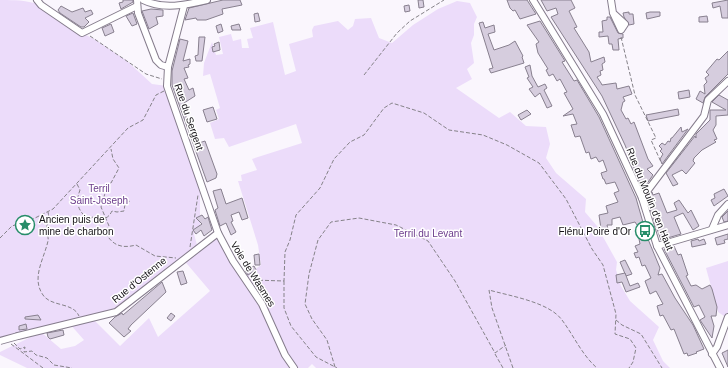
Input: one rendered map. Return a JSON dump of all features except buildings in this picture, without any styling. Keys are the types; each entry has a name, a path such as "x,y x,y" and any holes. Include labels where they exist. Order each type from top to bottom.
{"street":[{"path":"37,0 47,10 82,33 137,3 156,60 161,65 168,67"},
{"path":"143,0 151,4 184,6 207,0"},
{"name":"Rue du Moulin d'en Haut","path":"533,0 603,114 642,198 657,246 720,368"},
{"path":"611,0 612,13 620,30"},
{"name":"Rue du Sergent","path":"184,6 166,80 218,233"},
{"path":"642,198 704,116 708,100 728,81"},
{"path":"712,230 718,215 728,204"},
{"path":"657,246 728,225"},
{"name":"Rue d'Ostenne","path":"0,341 79,320 116,312 187,255 218,233"},
{"name":"Voie de Wasmes","path":"218,233 227,251 262,304 285,355 294,368"},
{"path":"712,354 718,347 728,317"}],"path":[{"path":"364,75 397,33 410,21 444,0"},
{"path":"620,30 623,50 635,95 656,138 651,140 664,170"},
{"path":"82,33 94,39 146,74 166,80"},
{"path":"0,238 12,226 33,219 53,209 65,194 77,184 128,128 143,120 156,95 168,89"},
{"path":"336,367 316,357 291,326 284,308 285,252 290,240 296,215 320,188 334,160 350,142 364,135 384,108 392,103 424,113 449,130 483,135 507,145 539,163 566,199 592,249 603,265 615,319 615,334 630,339 636,348 633,362 629,368"},
{"path":"110,148 113,152 113,159 119,168 110,183 106,185 101,207 109,226 105,232 116,245 126,248 136,245 154,256 173,258 187,255 198,195"},
{"path":"77,184 80,190 76,199 80,212 88,220 94,216 99,219 105,219 112,211 124,211 125,204 130,201 122,200 109,205 103,200"},
{"path":"48,212 50,222 46,230 48,239 39,267 38,283 43,296 52,302 64,305 73,310 79,314 79,320"},
{"path":"336,367 326,340 312,320 305,304 309,274 318,240 331,222 359,218 396,225 428,241 455,281 503,368"},
{"path":"246,280 284,281"},
{"path":"513,368 492,308 489,290 542,306 561,319 590,362 597,368"},
{"path":"615,319 622,325 641,334 662,368"},
{"path":"14,342 20,349 25,347 24,352 32,351 36,355 47,358 54,365 72,368"},
{"path":"10,343 43,368"},
{"path":"495,353 506,345"}],"green space":[{"path":"0,0 32,2 46,8 52,13 56,20 94,39 127,61 152,84 167,86 200,180 200,226 194,234 197,245 218,233 244,277 261,265 258,245 238,181 242,181 241,175 257,170 252,159 302,143 296,124 229,147 224,138 215,139 210,123 219,119 216,110 220,108 210,74 203,76 204,63 212,42 216,55 223,54 219,37 231,34 233,41 241,39 242,48 249,48 247,39 253,38 250,28 273,22 285,75 296,71 289,44 313,37 312,30 314,26 338,21 348,30 353,26 355,19 371,18 379,38 392,43 413,25 438,9 457,1 470,3 477,17 474,24 474,35 471,43 474,63 467,69 472,79 456,88 499,118 510,112 526,126 546,127 550,144 546,158 556,173 586,199 585,212 597,226 617,262 616,270 621,286 630,301 659,327 653,340 663,361 670,368 316,368 312,364 308,368 27,368 0,355 0,352 41,332 61,349 75,346 84,340 69,323 0,341","holes":["182,258 210,291 158,337 149,318 120,346 92,318 116,312"]},
{"path":"728,261 727,318 718,312 706,268"}],"place":[{"name":"Ancien puis de mine de charbon","path":"25,225"},
{"name":"Flénu Poire d'Or","path":"645,231"}],"park label":[{"name":"Terril Saint-Joseph","path":"99,194"},
{"name":"Terril du Levant","path":"428,233"}]}
